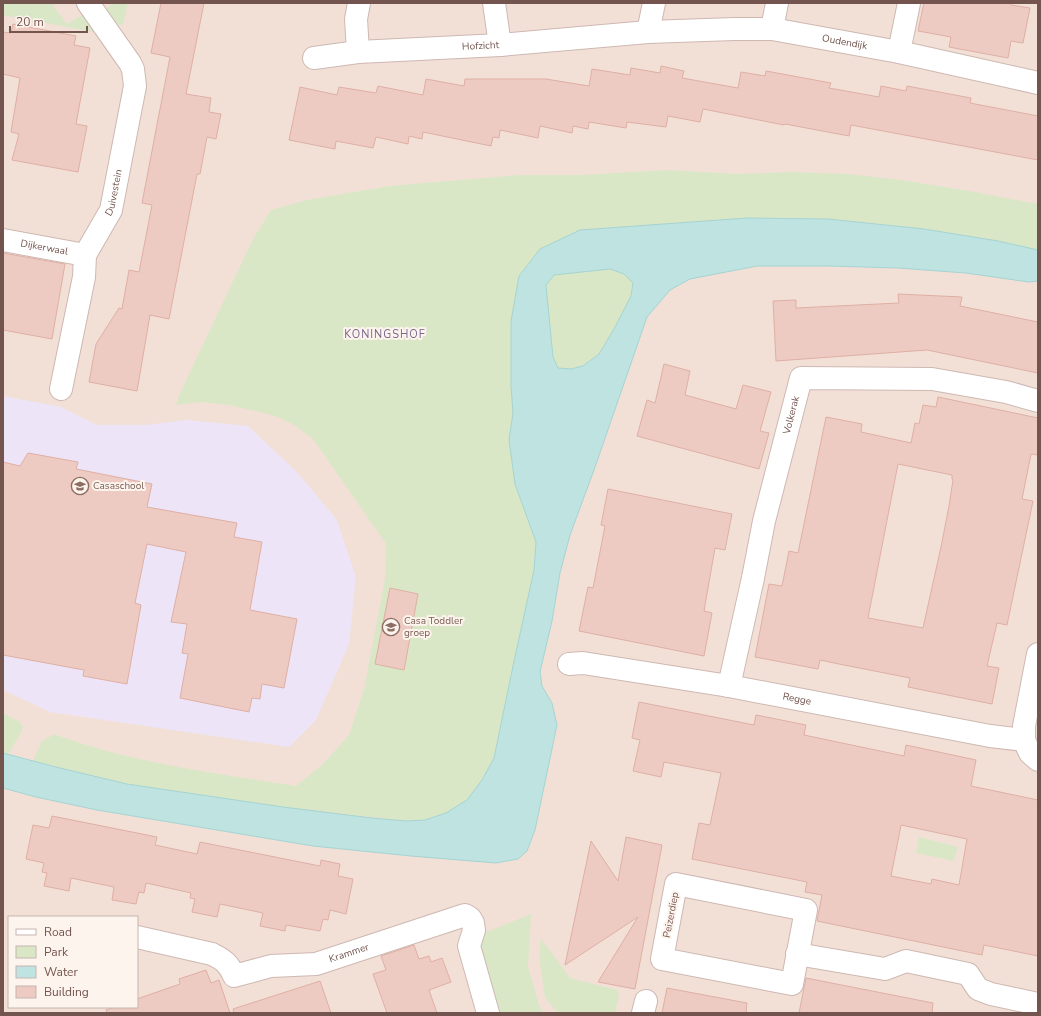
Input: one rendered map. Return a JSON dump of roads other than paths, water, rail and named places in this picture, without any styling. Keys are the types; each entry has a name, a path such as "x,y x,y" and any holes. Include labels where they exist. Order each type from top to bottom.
{"street":[{"name":"Duivestein","path":"61,389 84,277 85,255 112,210 135,86 133,69 130,63 88,3"},
{"path":"358,52 356,19 359,3"},
{"path":"494,3 500,45"},
{"path":"648,32 654,3"},
{"path":"772,29 777,3"},
{"path":"899,52 909,3"},
{"name":"Oudendijk","path":"648,32 772,29 899,52 1038,83"},
{"name":"Hofzicht","path":"314,58 358,52 500,45 648,32"},
{"name":"Dijkerwaal","path":"3,240 85,255"},
{"name":"Volkerak","path":"729,686 764,521 801,378 932,379 1006,392 1038,401"},
{"path":"1038,654 1024,726 1024,740 1030,752 1038,760"},
{"name":"Regge","path":"569,664 583,664 729,686 990,736 1024,740"},
{"name":"Peizerdiep","path":"676,884 806,910 798,954 792,984 662,959 676,884"},
{"name":"Krammer","path":"138,936 212,954 224,959 230,966 234,976 272,966 316,964 465,915 470,918 473,923 474,930 469,946 488,1013"},
{"path":"798,954 885,969 906,961 921,964 968,974 978,989 991,994 1038,1004"}],"water":[{"path":"747,218 828,219 924,229 998,241 1038,250 1038,281 1029,282 966,273 898,268 757,266 690,279 670,290 647,317 570,535 560,573 552,621 540,672 542,686 552,703 557,725 535,830 527,851 518,859 496,863 313,846 97,810 36,797 3,788 3,753 127,784 283,807 372,818 406,821 425,820 446,813 467,800 482,780 494,758 534,570 536,542 515,484 509,440 513,413 511,386 511,321 519,276 540,249 580,230","holes":["610,269 624,274 633,283 631,296 599,354 583,366 571,369 558,368 553,357 546,285 554,275"]}],"place":[{"name":"Casaschool","path":"80,486"},
{"name":"Casa Toddler groep","path":"391,627"}],"district":[{"name":"KONINGSHOF","path":"385,334"}]}
